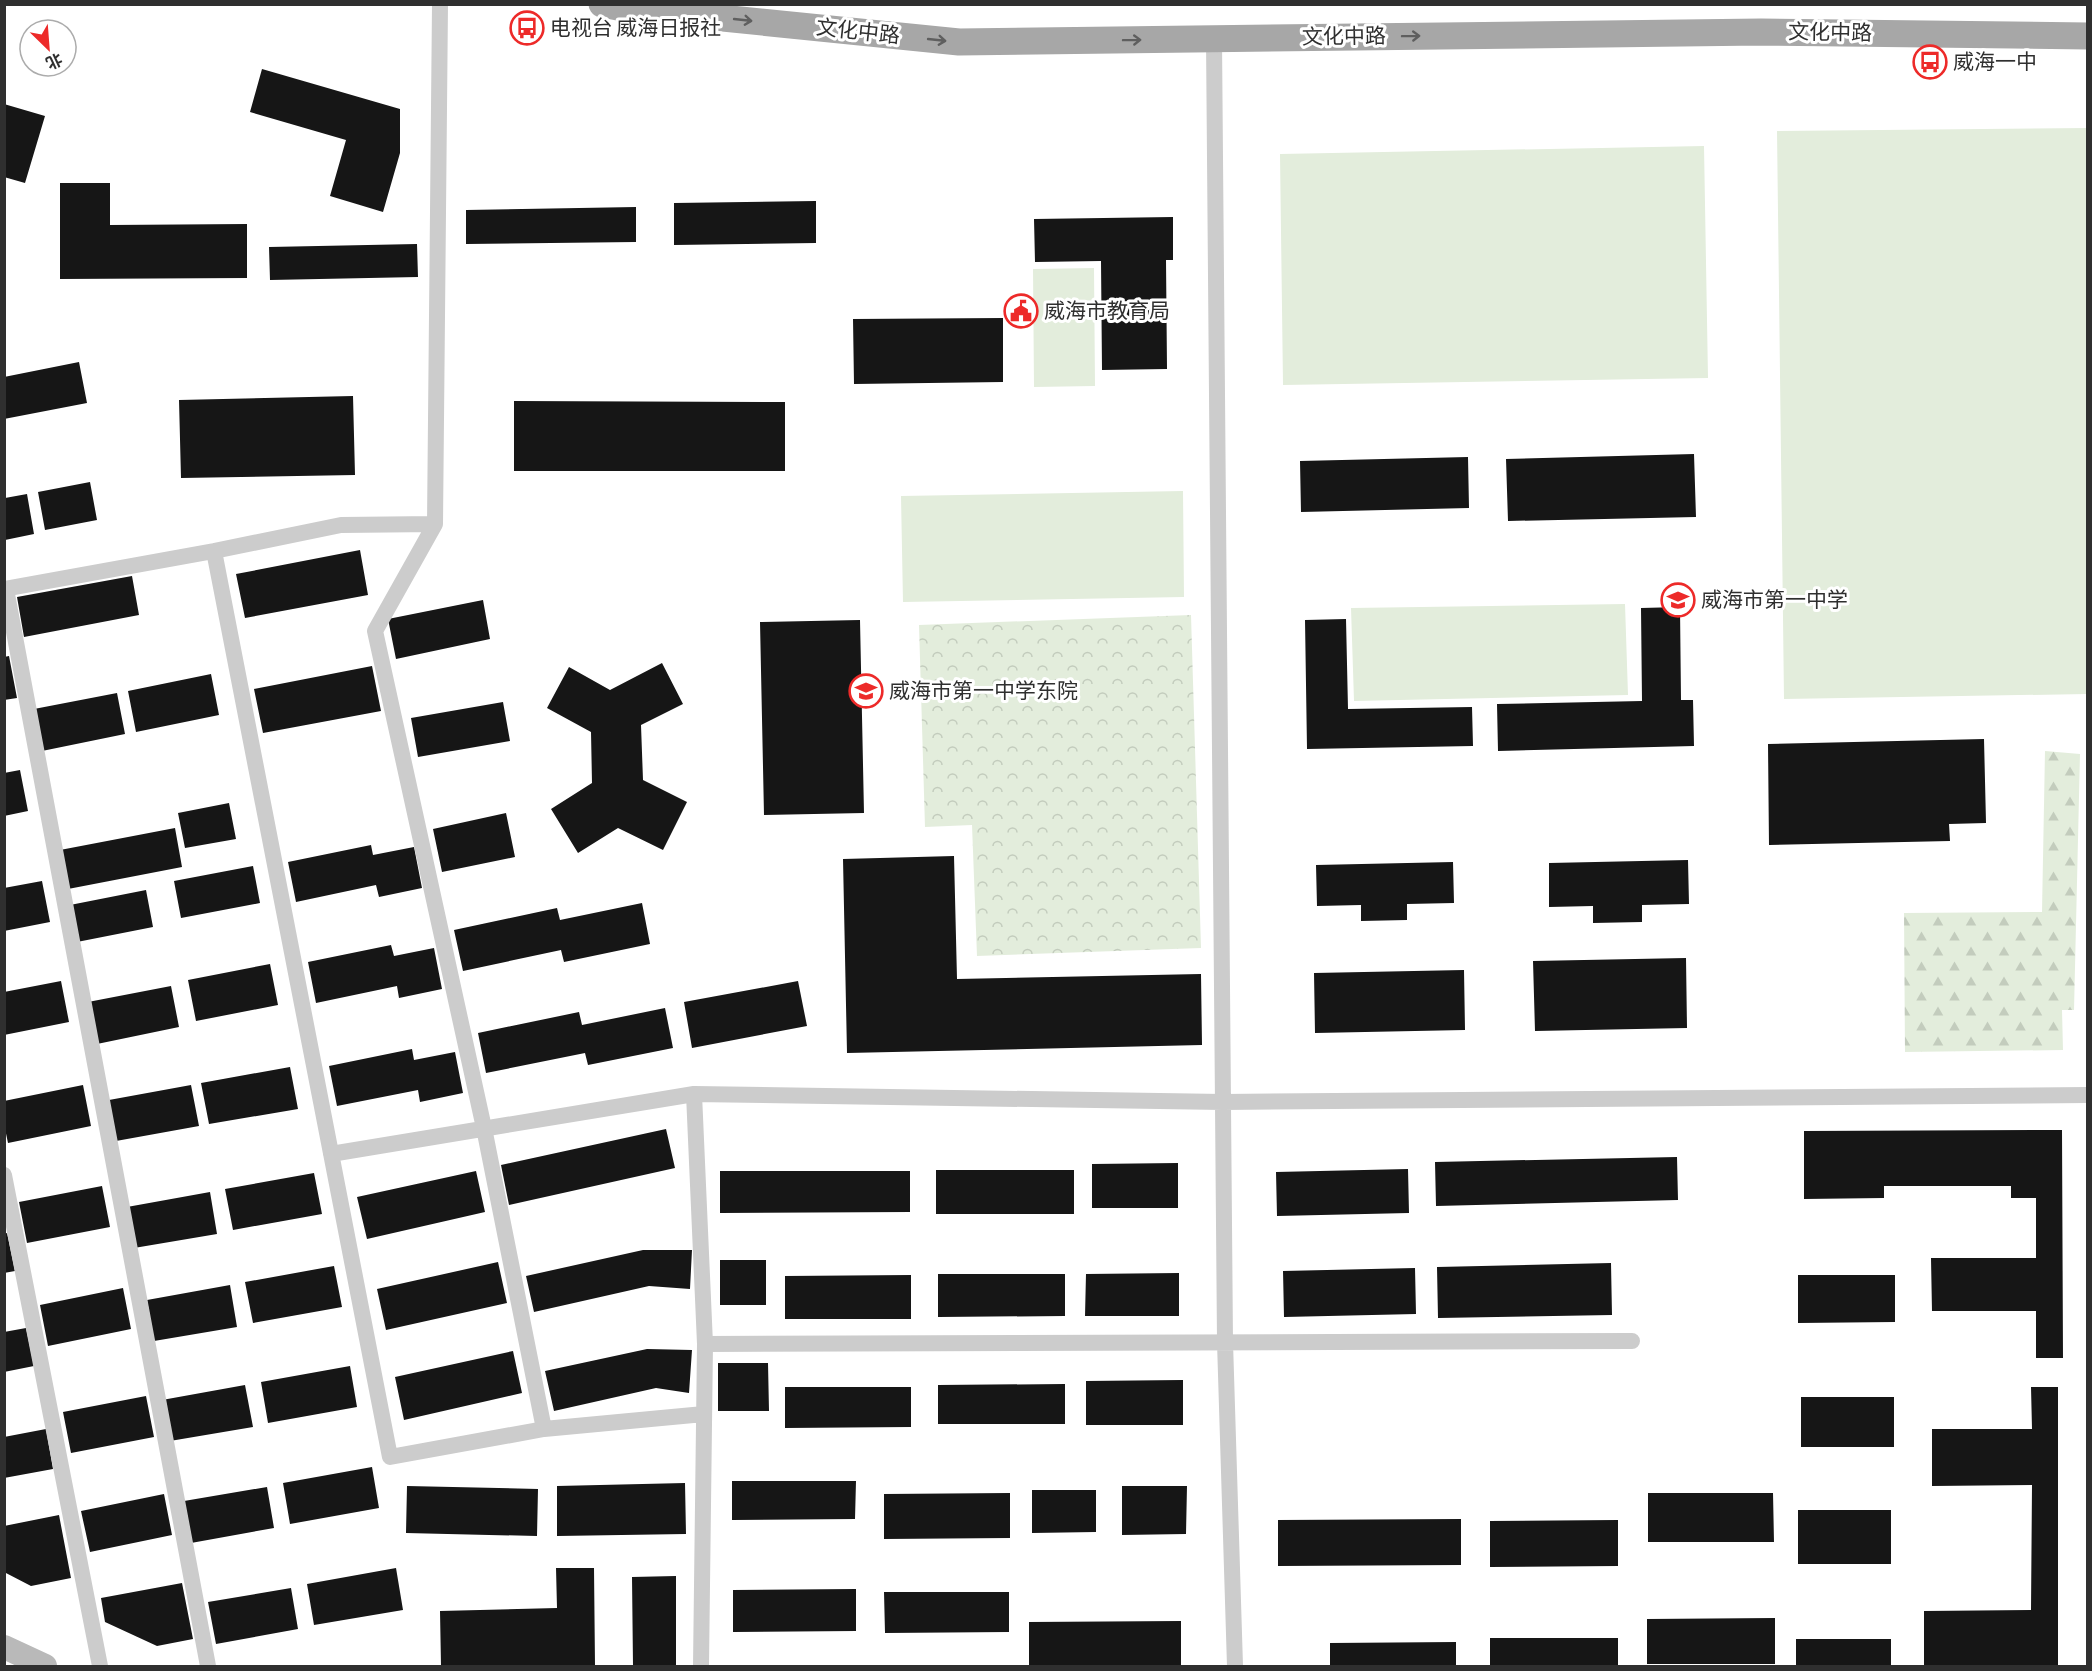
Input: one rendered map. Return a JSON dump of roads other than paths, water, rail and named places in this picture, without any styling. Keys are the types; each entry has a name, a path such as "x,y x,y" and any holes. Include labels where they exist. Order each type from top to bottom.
{"main road":[{"name":"文化中路","path":"602,4 959,42 1761,32 2088,36"},
{"path":"4,1647 45,1666"}],"street":[{"path":"440,4 435,524 375,631 484,1128 544,1429"},
{"path":"1214,39 1225,1342 1235,1666"},
{"path":"208,1666 5,589 341,525 435,524"},
{"path":"214,551 390,1457 544,1429 704,1414"},
{"path":"694,1094 705,1344 701,1666"},
{"path":"331,1154 694,1094 1222,1102 2088,1095"},
{"path":"4,1175 100,1666"},
{"path":"705,1344 1632,1341"}],"place":[{"name":"电视台 威海日报社","path":"527,28"},
{"name":"威海一中","path":"1930,62"},
{"name":"威海市教育局","path":"1021,311"},
{"name":"威海市第一中学","path":"1678,600"},
{"name":"威海市第一中学东院","path":"866,691"}]}
